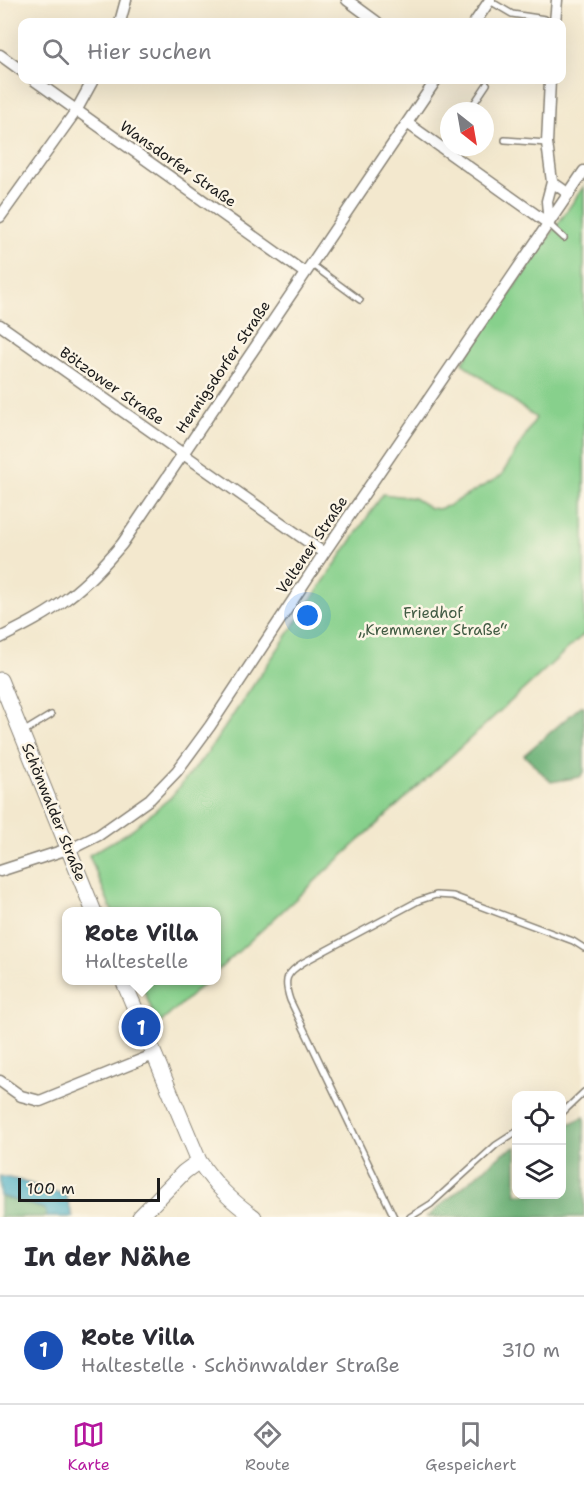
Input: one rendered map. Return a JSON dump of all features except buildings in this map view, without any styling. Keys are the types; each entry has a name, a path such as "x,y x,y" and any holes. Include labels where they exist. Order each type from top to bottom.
{"main road":[{"name":"Schönwalder Straße","path":"0,680 92,907"},
{"path":"125,985 199,1161 214,1184 254,1217"},
{"path":"140,1217 184,1172 199,1161"}],"street":[{"path":"121,18 126,0"},
{"path":"347,0 372,18"},
{"path":"478,18 490,0"},
{"path":"551,18 557,0"},
{"path":"0,55 18,68"},
{"name":"Wansdorfer Straße","path":"39,84 308,269"},
{"path":"0,217 76,111 91,84"},
{"name":"Hennigsdorfer Straße","path":"0,638 33,621 68,598 102,567 122,544 433,84"},
{"path":"549,224 547,201 552,182 547,143 550,84"},
{"path":"407,123 440,140"},
{"path":"463,156 549,224"},
{"name":"Veltener Straße","path":"0,871 69,849 99,835 150,799 177,771 210,726 324,553 584,171"},
{"path":"552,182 569,194"},
{"name":"Bötzower Straße","path":"0,325 324,553"},
{"path":"0,1081 21,1096 40,1101 153,1055"}],"lane":[{"path":"490,0 512,14 534,18"},
{"path":"475,102 487,84"},
{"path":"505,140 547,143"},
{"path":"549,224 564,238"},
{"path":"308,269 360,300"},
{"path":"22,733 51,715"},
{"path":"394,1217 290,1000 286,988 292,969 418,901 443,894 463,898 573,941 584,948"},
{"path":"566,1108 584,1092"},
{"path":"410,1217 431,1204 486,1153 512,1135"}],"green space":[{"name":"Friedhof „Kremmener Straße“","path":"584,186 584,634 221,967 221,907 110,907 89,855 129,832 171,797 208,752 383,494 414,498 430,508 438,509 448,506 501,476 536,418 462,363"},
{"path":"581,706 584,706 584,772 580,777 551,782 524,755"},
{"path":"142,985 203,985 158,1025"},
{"path":"584,1117 584,1217 427,1217 503,1153 512,1149 512,1199 566,1199 566,1125"},
{"path":"0,1196 45,1209 47,1217 0,1217"}],"water":[{"path":"0,1176 66,1195 73,1217 47,1217 45,1209 0,1196"}],"place":[{"name":"Rote Villa","path":"141,1027"}]}
